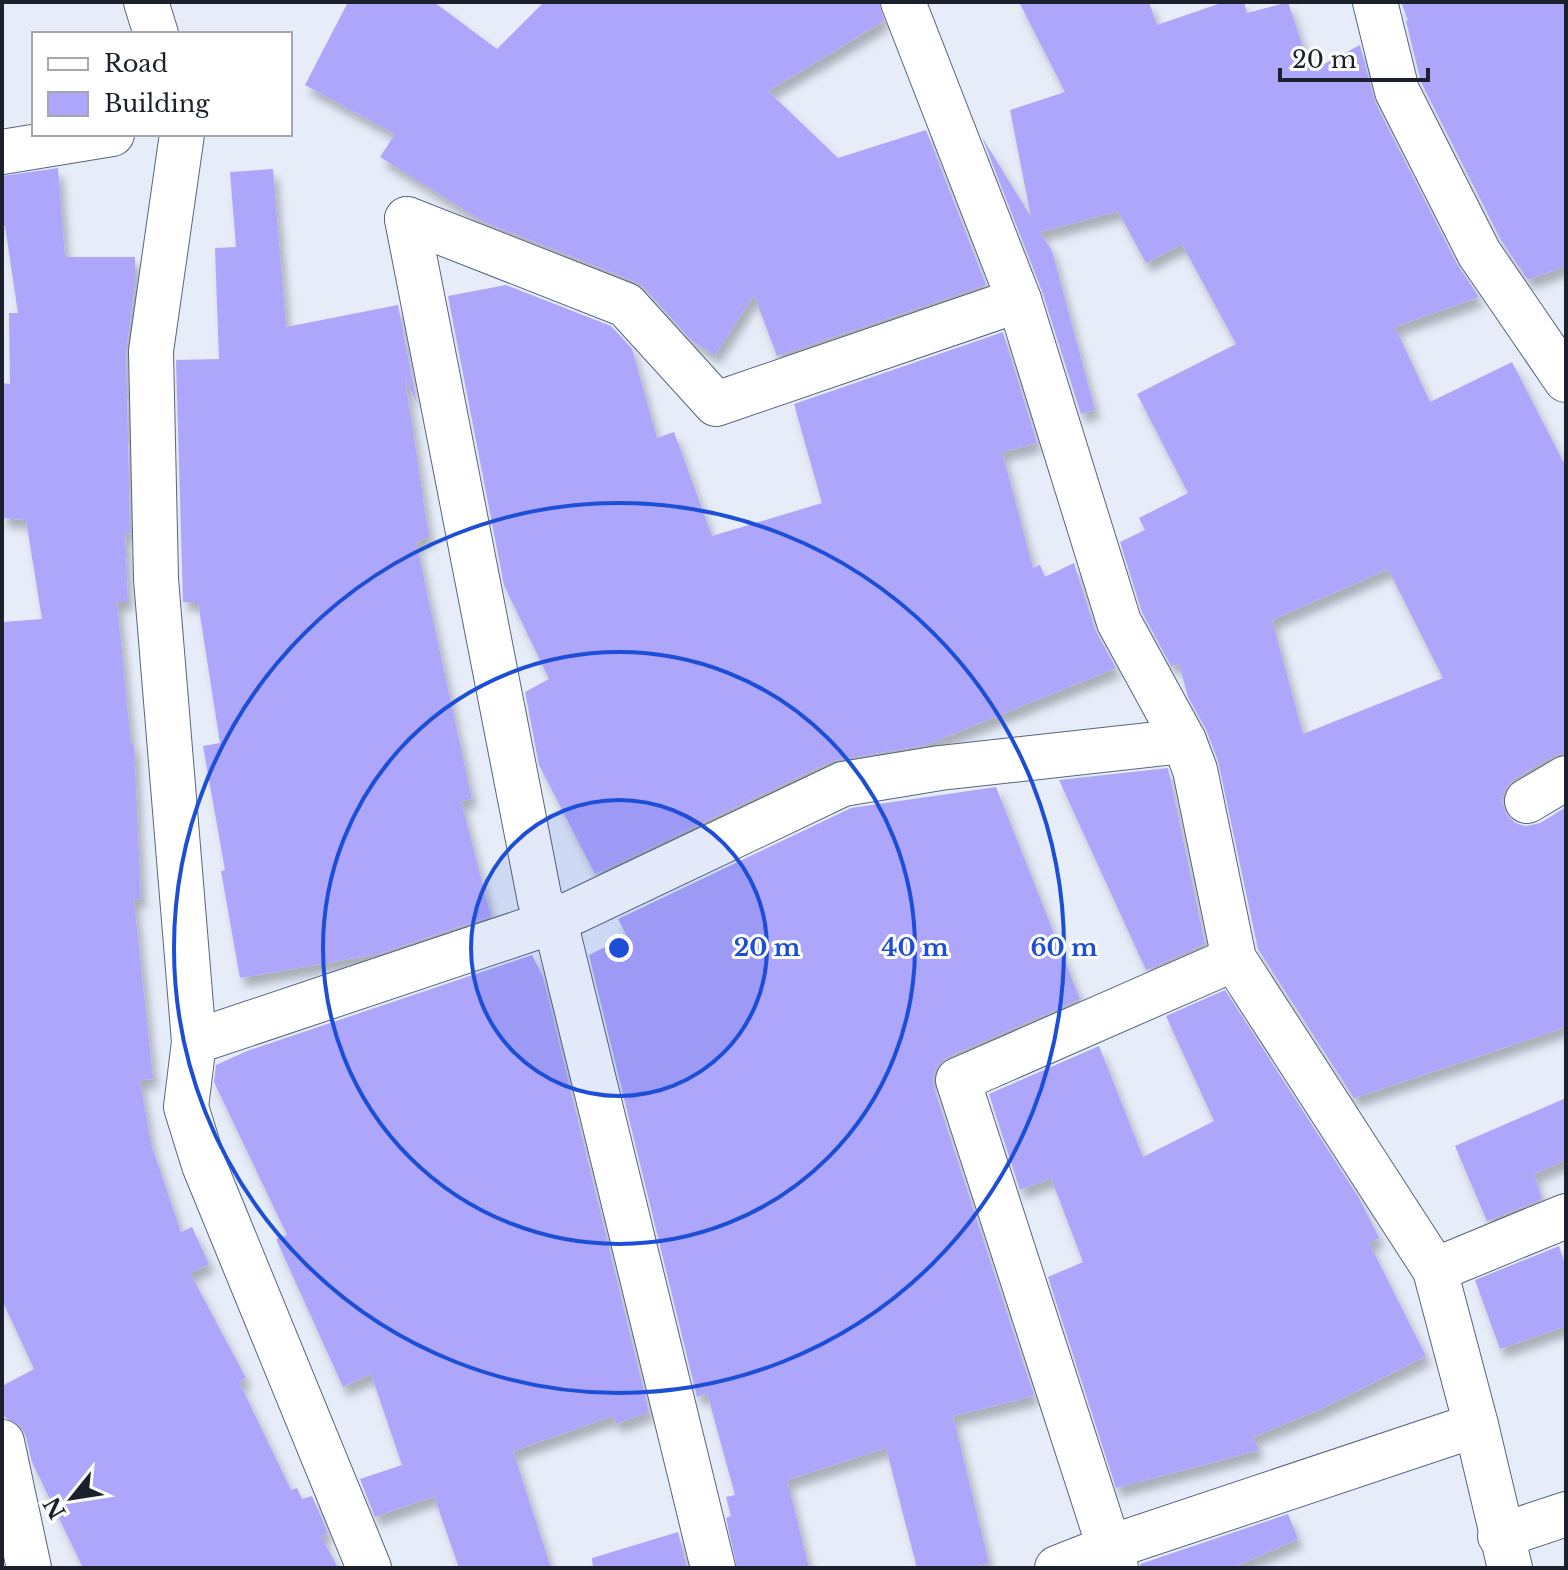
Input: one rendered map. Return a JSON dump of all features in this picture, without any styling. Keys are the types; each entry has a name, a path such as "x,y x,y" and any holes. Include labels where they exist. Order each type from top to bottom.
{"street":[{"path":"146,2 155,32"},
{"path":"903,2 1019,300 1119,622 1184,741 1195,770 1234,959 1435,1270 1476,1425 1505,1552 1566,1514"},
{"path":"1375,2 1397,91 1479,253 1560,362"},
{"path":"2,152 100,136"},
{"path":"182,136 151,351 156,579 194,1042 186,1107 204,1165 369,1568"},
{"path":"713,1568 555,921 540,901 407,219 626,305 716,404 1019,300"},
{"path":"194,1042 555,921 843,784 940,768 1184,741"},
{"path":"1527,801 1566,778"},
{"path":"1112,1558 958,1080 1234,959"},
{"path":"1435,1270 1566,1216"},
{"path":"1057,1568 1112,1558 1476,1425"},
{"path":"2,1442 29,1568"}],"building":[{"path":"348,2 434,2 497,49 544,2 879,2 884,21 768,91 838,158 926,130 986,285 777,356 754,295 715,355 691,340 636,282 484,222 380,157 395,134 305,85"},
{"path":"1019,2 1149,2 1157,25 1224,2 1244,2 1247,13 1288,2 1311,71 1360,45 1375,102 1457,264 1479,297 1395,327 1430,402 1512,362 1566,467 1566,753 1553,756 1514,779 1506,788 1502,800 1506,814 1515,823 1526,826 1540,823 1566,807 1566,1027 1354,1098 1258,949 1218,761 1206,729 1188,697 1179,664 1171,666 1142,612 1120,542 1145,530 1139,518 1188,493 1137,394 1236,344 1182,244 1146,263 1118,211 1040,232 1052,251 1095,410 1081,414 1042,291 982,137 1031,217 1010,110 1065,92","holes":["1388,569 1443,678 1303,734 1272,620"]},
{"path":"1401,2 1566,2 1566,266 1528,280 1501,240 1421,82 1408,20"},
{"path":"58,168 65,257 135,257 135,284 126,352 130,533 125,534 128,602 117,602 131,744 134,744 141,899 134,900 153,1079 140,1080 151,1144 181,1232 192,1227 209,1264 190,1273 246,1378 239,1382 291,1490 297,1488 302,1499 312,1496 328,1533 321,1536 338,1568 83,1568 32,1462 21,1426 6,1418 2,1411 2,1386 34,1369 2,1300 2,622 42,619 26,520 2,518 2,383 10,384 9,313 18,313 5,226 2,227 2,176"},
{"path":"273,169 286,327 398,305 417,403 405,378 429,537 416,542 472,799 461,801 491,916 378,954 240,978 203,746 220,743 198,602 183,602 176,360 219,359 215,248 236,247 230,172"},
{"path":"506,285 611,326 632,349 657,438 674,432 712,536 822,503 794,404 1003,332 1037,443 1002,452 1033,568 1040,565 1045,577 1074,563 1095,630 1116,668 926,745 832,761 595,874 539,765 525,692 549,679 504,585 448,296"},
{"path":"1168,768 1205,944 1146,970 1059,780"},
{"path":"996,787 1080,999 948,1057 938,1065 933,1076 934,1088 1034,1396 953,1416 989,1563 969,1568 917,1568 886,1448 787,1480 809,1568 737,1568 726,1518 731,1516 726,1497 735,1495 707,1393 697,1397 589,955 627,936 618,919 851,808"},
{"path":"532,955 543,977 649,1412 616,1424 613,1416 513,1451 551,1568 459,1568 434,1496 375,1517 360,1479 402,1465 371,1374 343,1387 276,1239 287,1235 214,1082 216,1065 247,1051"},
{"path":"1225,990 1359,1198 1379,1238 1369,1243 1426,1356 1319,1410 1253,1437 1259,1450 1116,1488 1048,1277 1083,1262 1051,1178 1020,1190 989,1094 1099,1046 1143,1157 1214,1121 1166,1016"},
{"path":"1566,1098 1566,1160 1534,1174 1542,1199 1487,1221 1455,1146"},
{"path":"1559,1246 1566,1267 1566,1326 1500,1349 1475,1280"},
{"path":"1288,1514 1298,1539 1232,1568 1140,1568 1140,1564"},
{"path":"678,1532 687,1568 593,1568 592,1558"}]}
